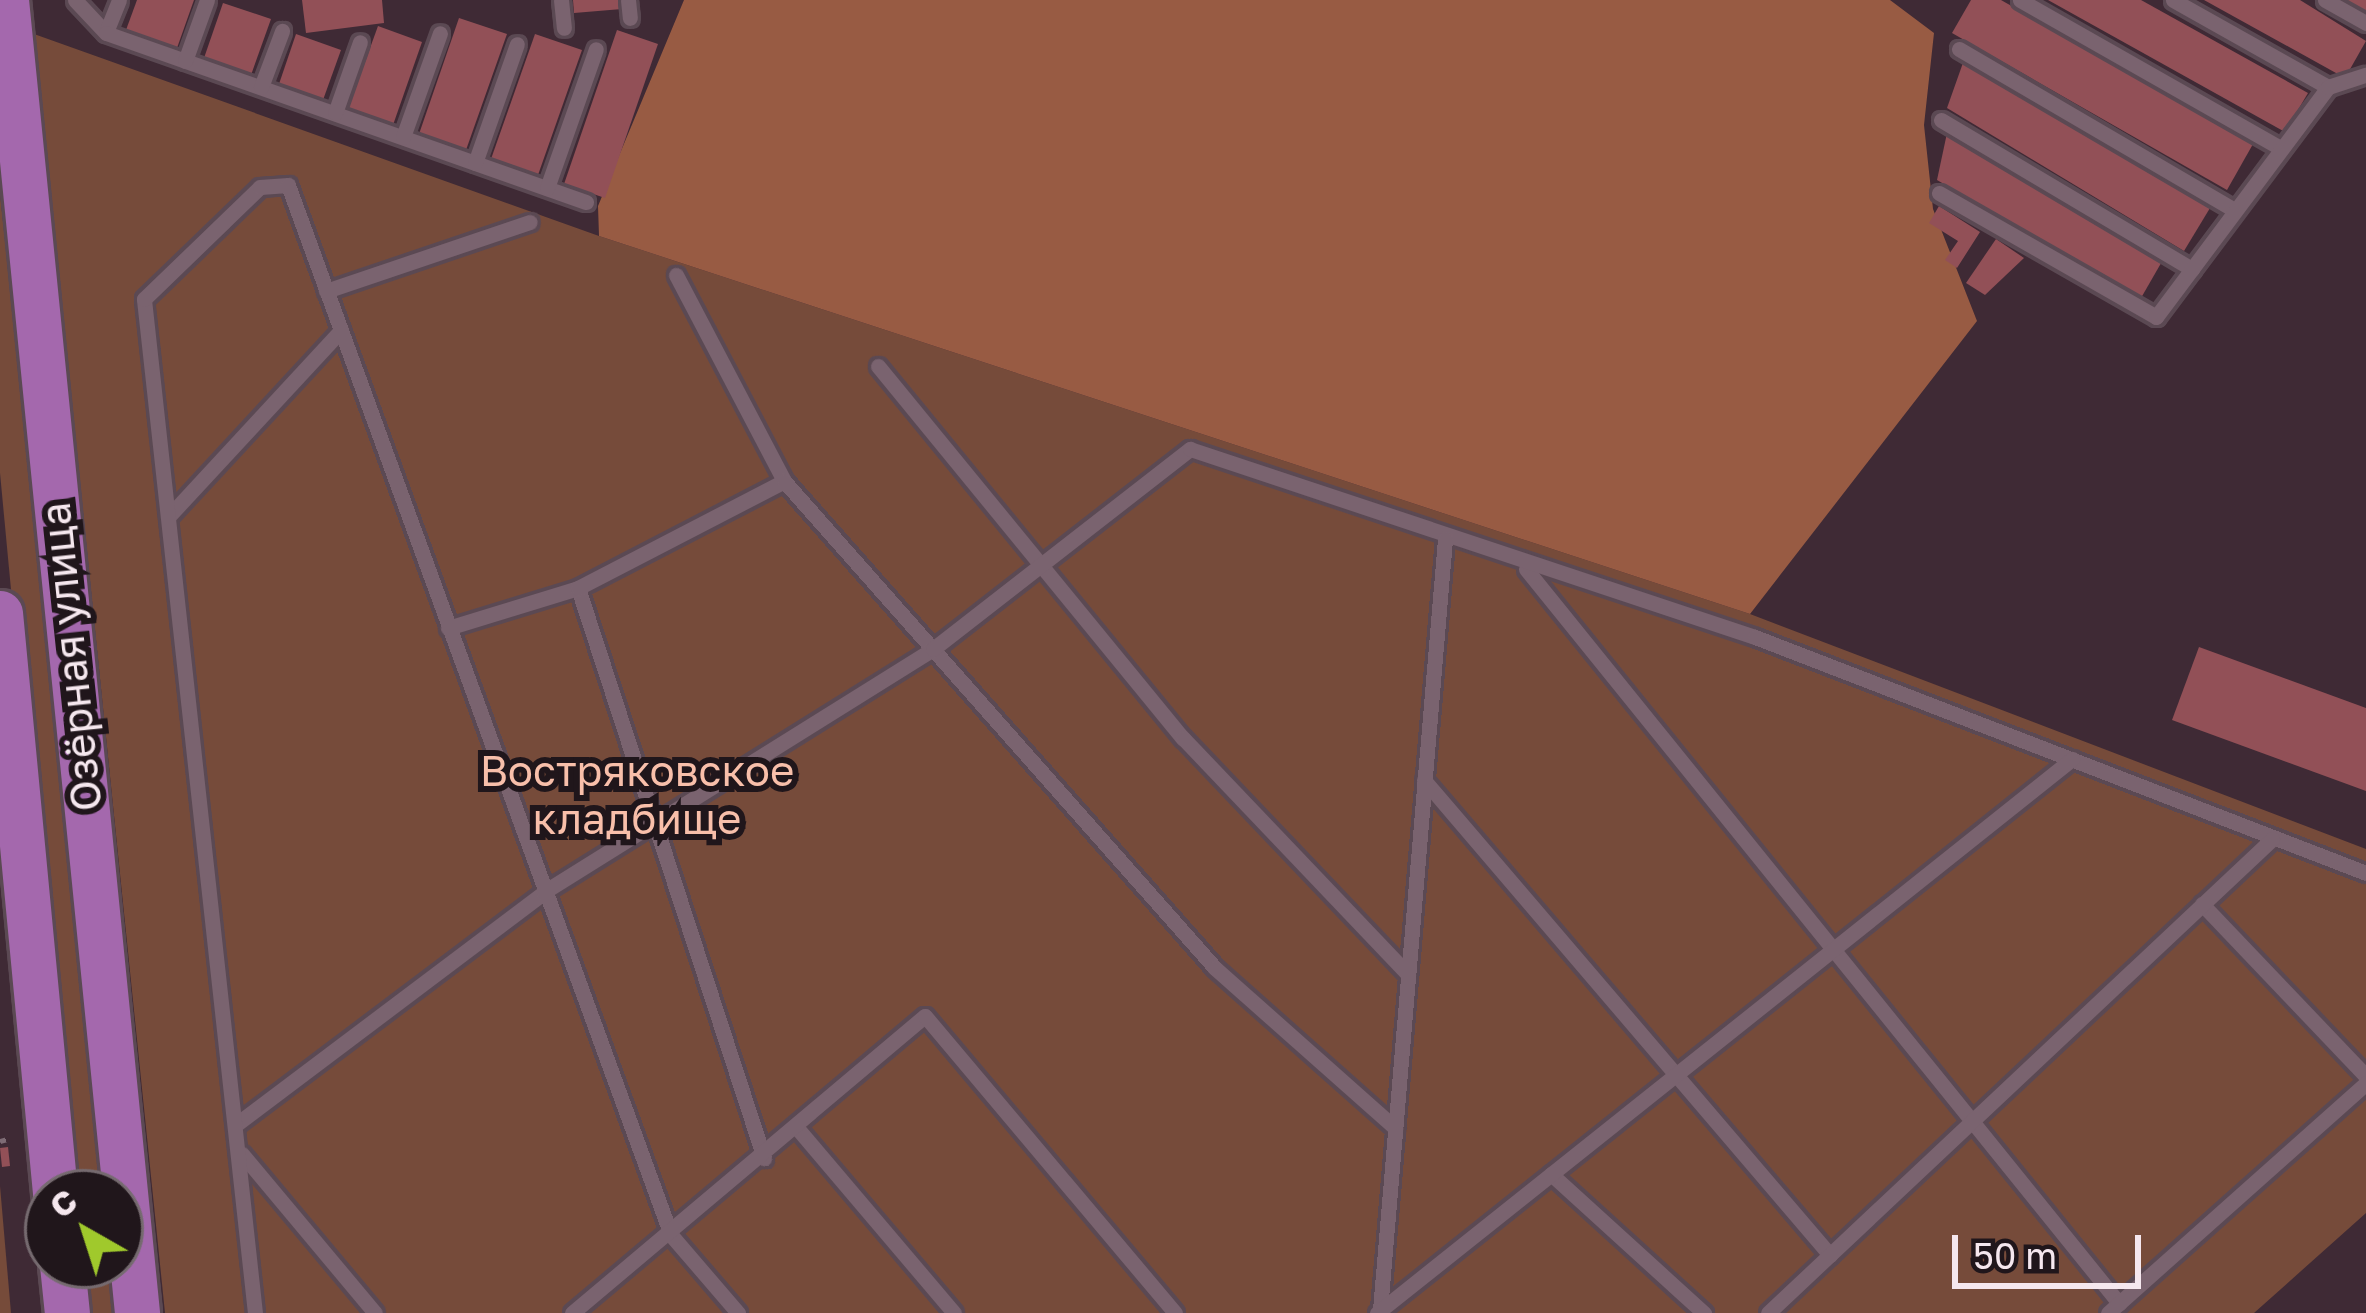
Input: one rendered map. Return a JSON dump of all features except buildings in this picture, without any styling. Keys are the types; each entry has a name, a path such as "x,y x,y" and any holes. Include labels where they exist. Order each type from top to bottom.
{"main road":[{"name":"Озёрная улица","path":"7,0 137,1313"},
{"name":"Озёрная улица","path":"1,632 13,895 52,1169"}],"lane":[{"path":"75,0 106,33 586,202"},
{"path":"106,33 119,0"},
{"path":"185,61 207,0"},
{"path":"561,0 564,28"},
{"path":"628,0 630,18"},
{"path":"2020,0 2280,148"},
{"path":"2173,0 2328,87"},
{"path":"2325,0 2366,23"},
{"path":"261,87 282,31"},
{"path":"403,137 440,34"},
{"path":"335,113 360,42"},
{"path":"476,163 518,44"},
{"path":"547,188 596,49"},
{"path":"1959,49 2234,210"},
{"path":"1939,193 2156,317 2328,87 2366,75"},
{"path":"1941,120 2192,269"},
{"path":"255,1313 238,1123 144,299 260,187 288,185 671,1234 738,1313"},
{"path":"326,291 530,222"},
{"path":"676,275 784,481 1215,968 1395,1128"},
{"path":"169,516 340,330"},
{"path":"878,366 1183,738 1408,974"},
{"path":"238,1123 544,892 933,649 1038,561 1190,449 1524,567 1755,637 2366,873"},
{"path":"448,628 578,588 784,481"},
{"path":"1378,1312 1444,539"},
{"path":"1524,567 1972,1121 2113,1308 2366,1079 2202,904"},
{"path":"578,588 650,826 764,1158"},
{"path":"1378,1312 2072,759"},
{"path":"1424,780 1830,1255"},
{"path":"1768,1313 2272,839"},
{"path":"572,1313 764,1158 925,1016 1175,1313"},
{"path":"798,1129 954,1313"},
{"path":"240,1152 374,1313"},
{"path":"1551,1174 1704,1313"}],"path":[{"path":"0,1142 11,1138"}],"green space":[{"name":"Востряковское кладбище","path":"34,34 599,236 1750,614 2366,849 2366,1213 2254,1313 165,1313"},
{"path":"0,193 99,1169 66,1169 0,473"},
{"path":"0,1186 11,1313 0,1313"},
{"path":"78,1289 110,1289 113,1313 80,1313"}],"shaded area":[{"path":"684,0 1890,0 1934,33 1924,125 1933,209 1977,321 1750,614 599,236 598,206"}]}
